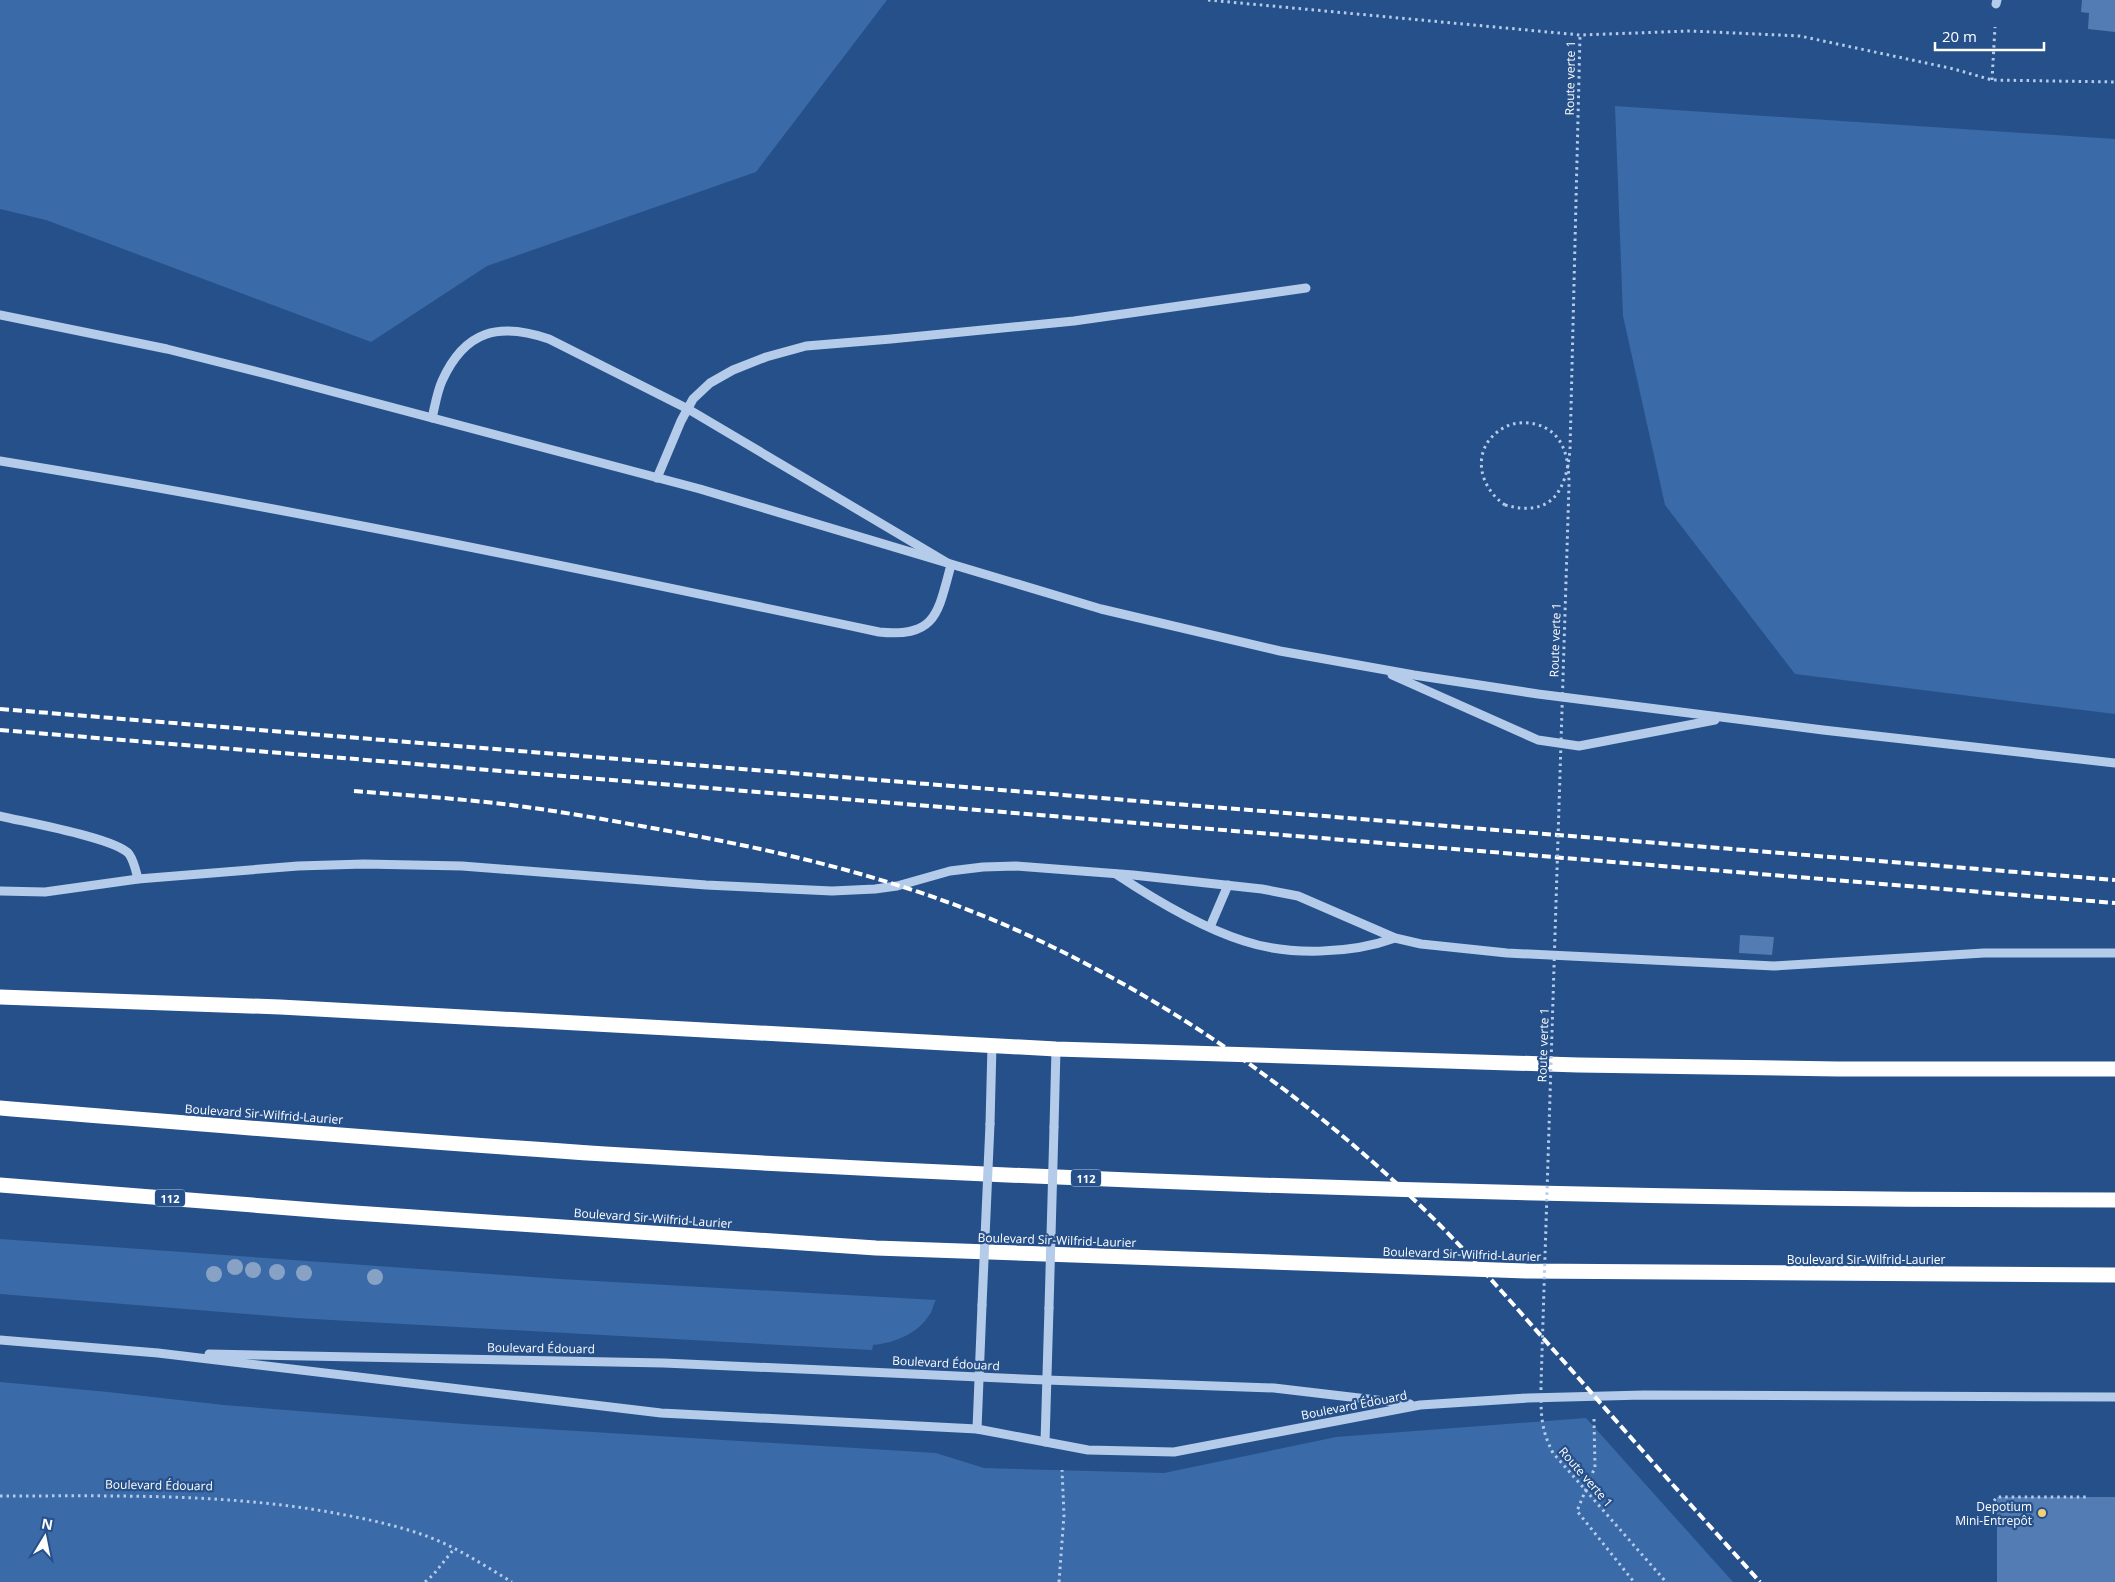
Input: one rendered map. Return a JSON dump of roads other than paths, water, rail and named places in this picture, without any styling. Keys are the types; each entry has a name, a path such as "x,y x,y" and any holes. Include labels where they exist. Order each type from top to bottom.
{"highway":[{"path":"0,996 280,1007 1056,1049 1578,1065 1848,1069 2115,1069"},
{"name":"Boulevard Sir-Wilfrid-Laurier","path":"0,1108 593,1153 1302,1188 1594,1196 2115,1200"},
{"name":"Boulevard Sir-Wilfrid-Laurier","path":"0,1185 340,1212 896,1248 1526,1271 2115,1275"}],"street":[{"path":"658,478 693,399 710,383 766,356 806,346 1074,321 1306,288"},
{"path":"0,315 167,349 432,418 658,478 1101,609 1280,651 1538,694 1724,718 2115,763"},
{"path":"432,418 442,381 457,356 471,341 489,332 506,330 530,332 549,339 688,408 951,565"},
{"path":"0,461 156,486 363,526 895,634 913,632 926,626 937,610 951,565"},
{"path":"1378,668 1538,740 1579,746 1724,718"},
{"path":"0,816 121,847 129,854 138,879"},
{"path":"0,891 45,892 138,879 298,866 364,864 462,866 706,885 832,892 882,888 950,871 1016,866 1262,889 1298,896 1395,938 1421,944 1487,951 1743,965 1814,964 1984,953 2115,953"},
{"path":"1116,874 1141,890 1210,927 1246,942 1299,950 1350,949 1373,946 1395,938"},
{"path":"1210,927 1228,885"},
{"path":"977,1429 992,1045"},
{"path":"1045,1442 1056,1049"},
{"name":"Boulevard Édouard","path":"0,1340 158,1353 660,1413 977,1429 1088,1450 1174,1452 1420,1405"},
{"name":"Boulevard Édouard","path":"158,1353 664,1363 1274,1388 1420,1405"},
{"path":"1420,1405 1594,1396 2115,1397"}],"railway":[{"path":"0,709 2115,880"},
{"path":"0,730 2115,903"},
{"path":"354,791 475,801 547,810 708,838 841,868 927,895 1012,928 1119,982 1171,1012 1270,1079 1318,1116 1409,1195 1494,1283 1760,1582"}],"place":[{"name":"Depotium Mini-Entrepôt","path":"2042,1513"}]}
